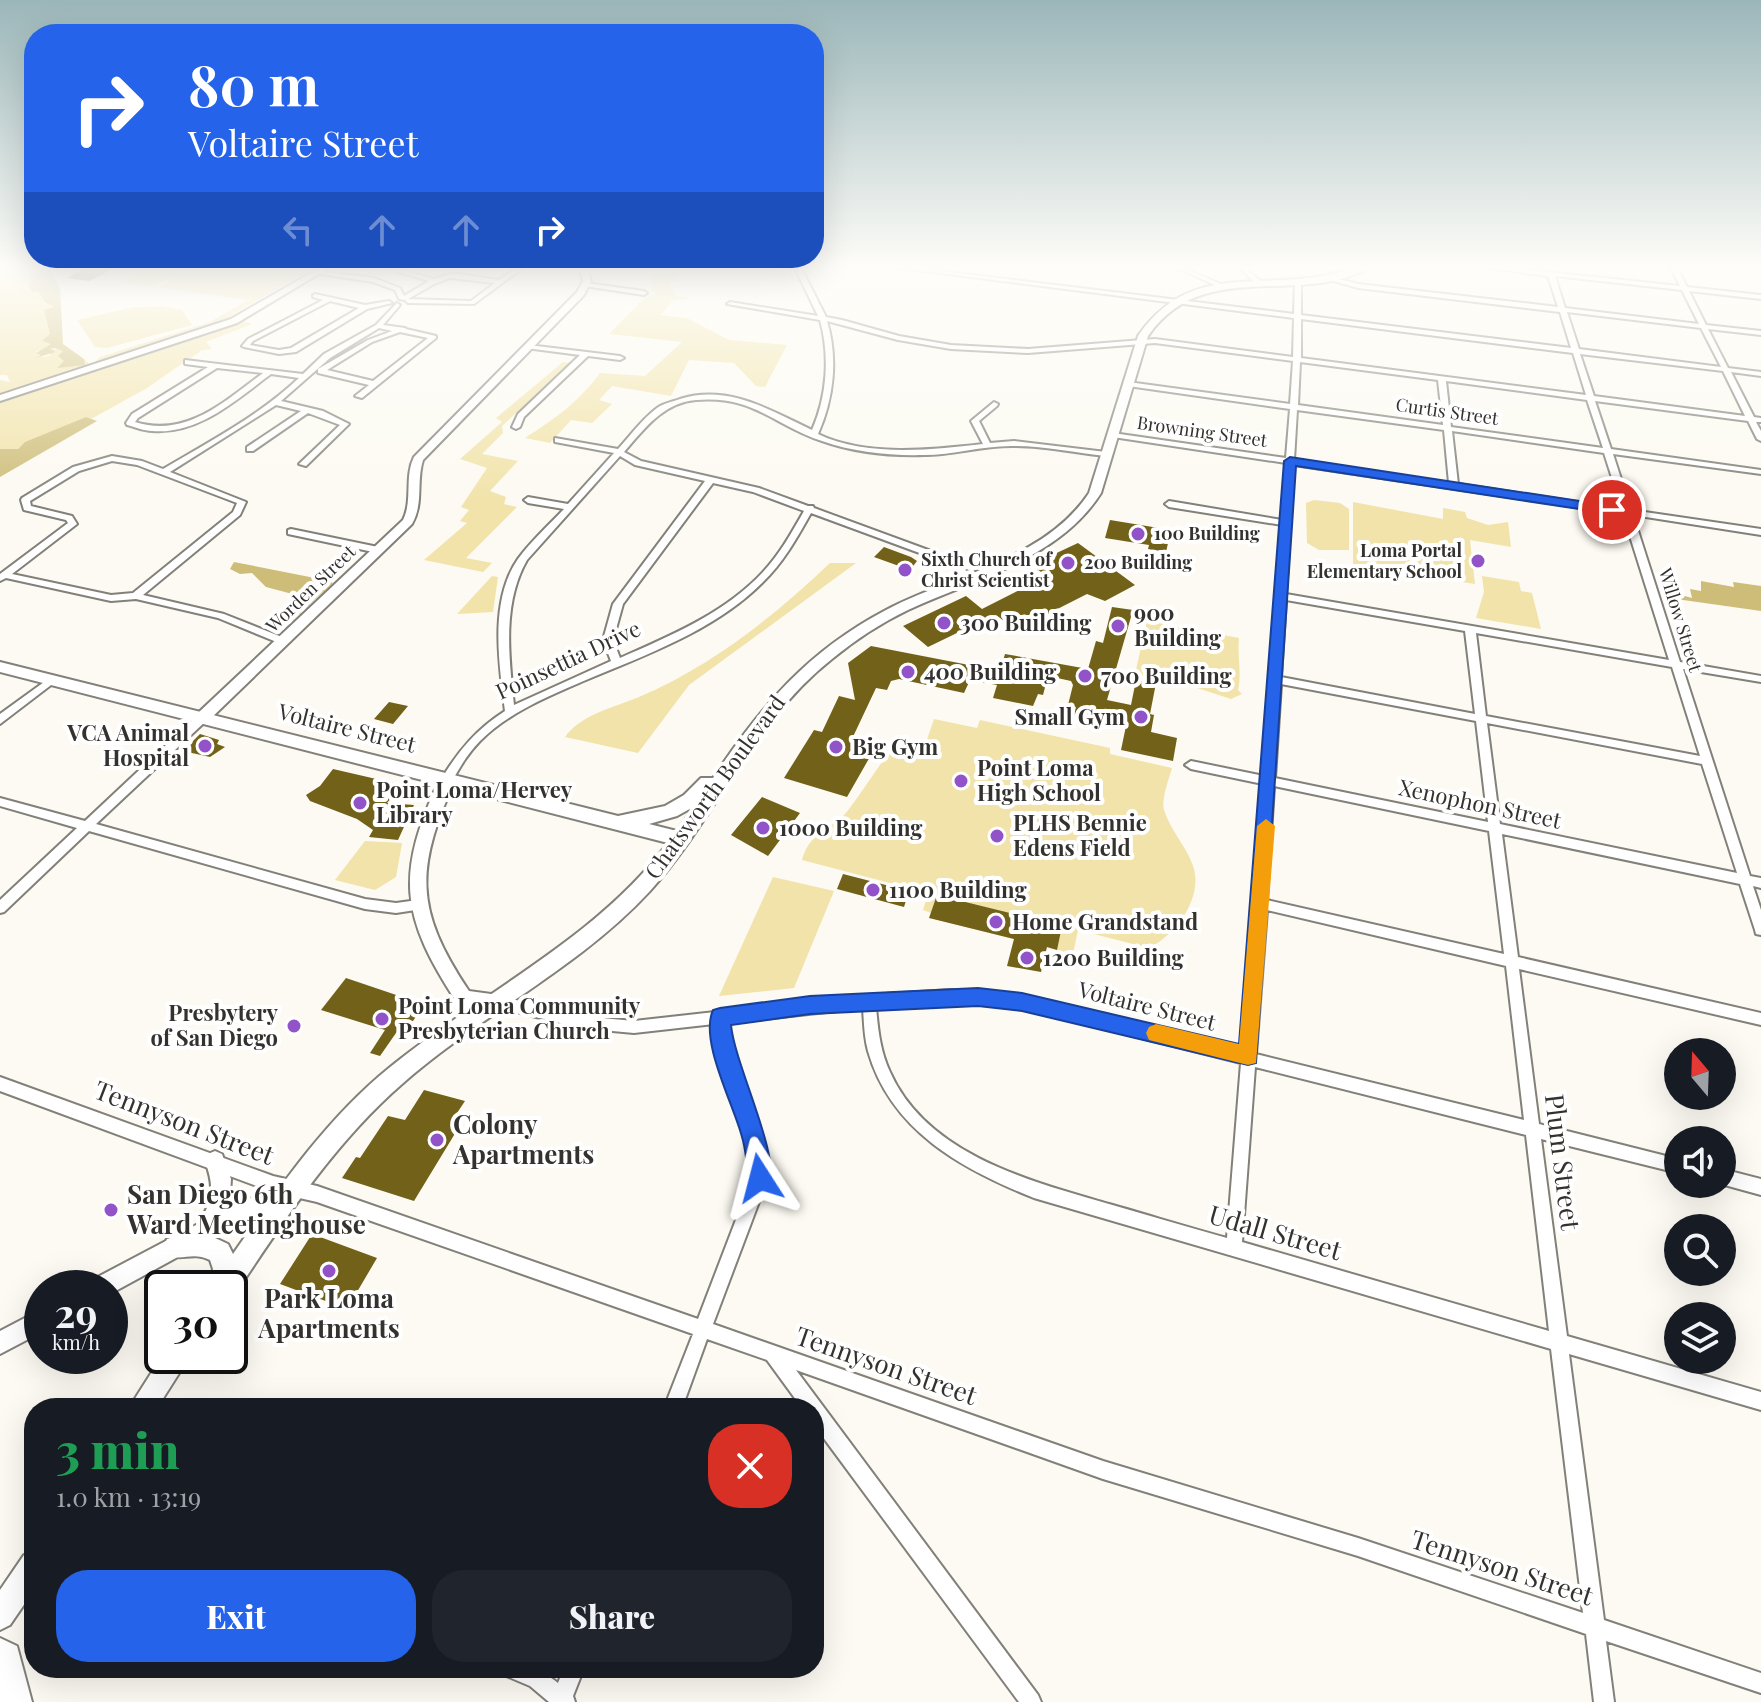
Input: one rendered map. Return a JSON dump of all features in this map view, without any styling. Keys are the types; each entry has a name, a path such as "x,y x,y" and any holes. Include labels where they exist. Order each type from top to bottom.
{"main road":[{"name":"Chatsworth Boulevard","path":"235,1270 292,1189 347,1124 391,1079 580,944 650,879 681,839 771,705 825,656 888,615 1072,525 1091,503 1140,345"},
{"name":"Voltaire Street","path":"0,667 681,839"},
{"path":"608,819 645,818 678,809 702,790 727,751 744,745"},
{"path":"175,1247 198,1242 220,1252 225,1270"},
{"path":"149,1398 165,1374"},
{"path":"0,1615 24,1580"},
{"path":"0,1655 5,1658 15,1702"}],"street":[{"path":"0,398 160,345"},
{"path":"248,345 279,352 301,345"},
{"path":"164,472 274,402 327,356 345,345"},
{"path":"363,345 321,371 374,384"},
{"path":"359,396 423,345"},
{"path":"814,434 823,408 829,372 826,345"},
{"path":"946,345 1063,350 1103,345"},
{"path":"1179,345 1761,420"},
{"path":"1234,1246 1261,904 1297,345"},
{"path":"1530,345 1761,374"},
{"name":"Willow Street","path":"1574,345 1761,930"},
{"path":"1713,345 1761,439"},
{"path":"528,347 620,358"},
{"name":"Worden Street","path":"0,908 378,550 414,511 413,472 421,453 528,347"},
{"path":"516,427 521,416 585,355"},
{"path":"188,362 303,376"},
{"path":"216,365 130,422 166,431 194,422 269,372"},
{"path":"1442,379 1454,486"},
{"name":"Curtis Street","path":"1128,384 1761,472"},
{"path":"510,712 508,586 519,565 653,415 680,401 702,397 737,400 850,447 924,453 987,445 1030,444 1106,454"},
{"path":"274,402 307,410 345,426 303,464"},
{"path":"987,445 975,421 994,404"},
{"path":"250,449 307,410"},
{"name":"Browning Street","path":"1113,435 1761,532"},
{"path":"558,440 619,452 638,463 711,479 810,508 947,560 969,577"},
{"path":"2,576 35,550 66,532 73,522 69,518 25,507 25,500 35,491 76,469 104,459 139,463 236,497 243,505 136,596"},
{"path":"617,663 608,640 618,604 711,479"},
{"path":"528,500 570,507"},
{"path":"1169,504 1286,523"},
{"name":"Poinsettia Drive","path":"500,1002 464,998 432,950 418,905 416,877 422,838 448,778 471,742 510,712 690,628 749,590 789,545 810,508"},
{"path":"291,532 378,550"},
{"path":"2,576 111,598 136,596 221,616 283,641"},
{"path":"1281,596 1761,679"},
{"name":"Plum Street","path":"1470,628 1604,1702"},
{"path":"0,720 51,680"},
{"path":"1276,680 1707,761"},
{"name":"Xenophon Street","path":"1191,765 1761,883"},
{"path":"0,802 365,904 396,908 418,905"},
{"path":"1261,904 1761,1019"},
{"name":"Voltaire Street","path":"500,1002 580,1022 621,1027 869,1001 951,996 1022,1002 1664,1162"},
{"name":"Udall Street","path":"869,1001 874,1047 892,1087 922,1126 957,1156 1034,1190 1761,1401"},
{"path":"677,1398 760,1178 754,1139 723,1049 720,1017"},
{"name":"Tennyson Street","path":"0,1084 292,1189 410,1226 1118,1475 1358,1547 1761,1683"},
{"path":"201,1233 216,1215 222,1197 221,1176 215,1161"},
{"path":"1736,1181 1761,1187"},
{"path":"128,1273 292,1189"},
{"path":"0,1343 24,1330"},
{"path":"773,1354 805,1398"},
{"path":"824,1424 1031,1702"},
{"path":"535,1678 562,1700 570,1678"}],"shaded area":[{"path":"0,345 50,345 36,352 44,357 50,356 50,349 61,349 69,365 85,365 84,359 89,364 0,393 0,380 10,382 7,375 0,375"},
{"path":"49,345 65,345 84,359 85,365 57,368 64,361 58,356 63,351 50,349 56,352 35,358 41,355 36,353"},
{"path":"136,345 145,345 95,362 100,357"},
{"path":"169,345 209,345 212,349 202,350 147,388 91,419 86,417 26,442 18,449 0,449 0,401"},
{"path":"678,345 787,345 765,387 756,386 734,363 689,360 671,396 612,386 599,400 612,404 592,423 571,420 550,443 525,438 565,410 600,373 645,376"},
{"path":"563,362 571,363 502,426 503,433 482,454 518,461 490,491 506,497 504,504 517,507 466,558 492,563 483,572 424,560 467,523 460,521 469,510 461,507 487,468 460,459 502,422 496,418"},
{"path":"86,417 97,421 0,477 0,449 18,449 25,442"},
{"path":"1314,500 1340,503 1349,509 1349,550 1319,550 1307,543 1306,503"},
{"path":"1353,502 1443,519 1443,508 1465,512 1467,518 1488,525 1508,522 1511,547 1470,540 1475,584 1353,565"},
{"path":"234,562 333,583 292,621 271,627 300,596 266,587 252,573 240,574 230,569"},
{"path":"830,563 856,563 689,685 638,753 565,737 589,717 692,671 764,621"},
{"path":"492,576 498,577 493,612 457,614"},
{"path":"1482,576 1519,582 1521,591 1532,593 1541,629 1476,618 1484,592"},
{"path":"1701,581 1734,587 1733,582 1761,586 1761,611 1669,598 1670,592 1692,598 1690,589 1701,591"},
{"path":"1147,621 1239,638 1238,690 1242,694 1231,699 1185,684 1135,674"},
{"name":"PLHS Bennie Edens Field","path":"934,719 977,728 980,720 1110,748 1110,754 1172,768 1164,795 1164,810 1190,859 1195,878 1191,902 1178,925 1149,948 1078,930 1073,954 930,918 931,913 923,910 928,893 802,860 812,841 842,817 888,754 902,759 907,755 921,757"},
{"path":"365,841 402,843 396,877 375,890 335,880"},
{"path":"773,877 834,891 794,988 719,996"}],"building":[{"name":"100 Building","path":"1110,520 1171,530 1166,552 1148,549 1149,545 1105,538"},
{"path":"1078,543 1135,585 1105,601 1087,594 1016,630 996,615 928,647 903,626 966,596 982,609 1047,576 1031,565"},
{"path":"884,547 917,561 910,570 874,557"},
{"path":"1112,607 1133,610 1107,700 1131,705 1136,680 1156,683 1150,714 1154,715 1151,732 1177,738 1173,761 1121,750 1126,726 1074,715 1076,707 1068,705 1073,685 1071,681 1048,676 1043,695 1038,694 1033,706 993,698 997,685 970,680 964,693 899,679 891,681 887,690 876,688 851,741 875,748 847,797 784,778 814,730 822,732 839,696 855,700 848,663 871,646 1000,671 1005,654 1088,669 1096,641 1103,643"},
{"path":"389,702 408,706 393,724 374,719"},
{"name":"VCA Animal Hospital","path":"200,734 219,740 217,744 225,747 210,757 183,751"},
{"name":"Point Loma/Hervey Library","path":"333,769 398,784 398,790 387,803 414,805 398,840 369,837 373,830 357,819 310,801 306,795 320,786"},
{"name":"1000 Building","path":"762,797 800,813 768,856 731,835"},
{"name":"1100 Building","path":"843,874 909,891 904,907 837,889"},
{"name":"Home Grandstand","path":"937,895 1062,926 1057,950 1047,947 1041,972 1007,966 1014,939 929,918"},
{"name":"Point Loma Community Presbyterian Church","path":"346,978 417,1002 415,1007 421,1009 407,1030 400,1028 380,1056 370,1053 385,1030 321,1010"},
{"name":"Colony Apartments","path":"424,1090 465,1101 453,1119 462,1122 414,1201 342,1178 356,1157 360,1158 388,1116 405,1120"},
{"name":"Park Loma Apartments","path":"312,1234 377,1258 347,1309 280,1284"}],"slow traffic":[{"path":"1156,1033 1248,1056 1266,826"}],"place":[{"name":"100 Building","path":"1138,534"},
{"name":"Loma Portal Elementary School","path":"1478,561"},
{"name":"200 Building","path":"1068,563"},
{"name":"Sixth Church of Christ Scientist","path":"905,570"},
{"name":"300 Building","path":"944,623"},
{"name":"900 Building","path":"1118,626"},
{"name":"400 Building","path":"908,672"},
{"name":"700 Building","path":"1085,676"},
{"name":"Small Gym","path":"1141,717"},
{"name":"VCA Animal Hospital","path":"205,746"},
{"name":"Big Gym","path":"836,747"},
{"name":"Point Loma High School","path":"961,781"},
{"name":"Point Loma/Hervey Library","path":"360,803"},
{"name":"1000 Building","path":"763,828"},
{"name":"PLHS Bennie Edens Field","path":"997,836"},
{"name":"1100 Building","path":"873,890"},
{"name":"Home Grandstand","path":"996,922"},
{"name":"1200 Building","path":"1027,958"},
{"name":"Point Loma Community Presbyterian Church","path":"382,1019"},
{"name":"Presbytery of San Diego","path":"294,1026"},
{"name":"Colony Apartments","path":"437,1140"},
{"name":"San Diego 6th Ward Meetinghouse","path":"111,1210"},
{"name":"Park Loma Apartments","path":"329,1271"}],"route":[{"path":"760,1178 758,1152 724,1056 720,1017 810,1005 978,997 1065,1011 1248,1056 1290,461 1612,510"}]}
